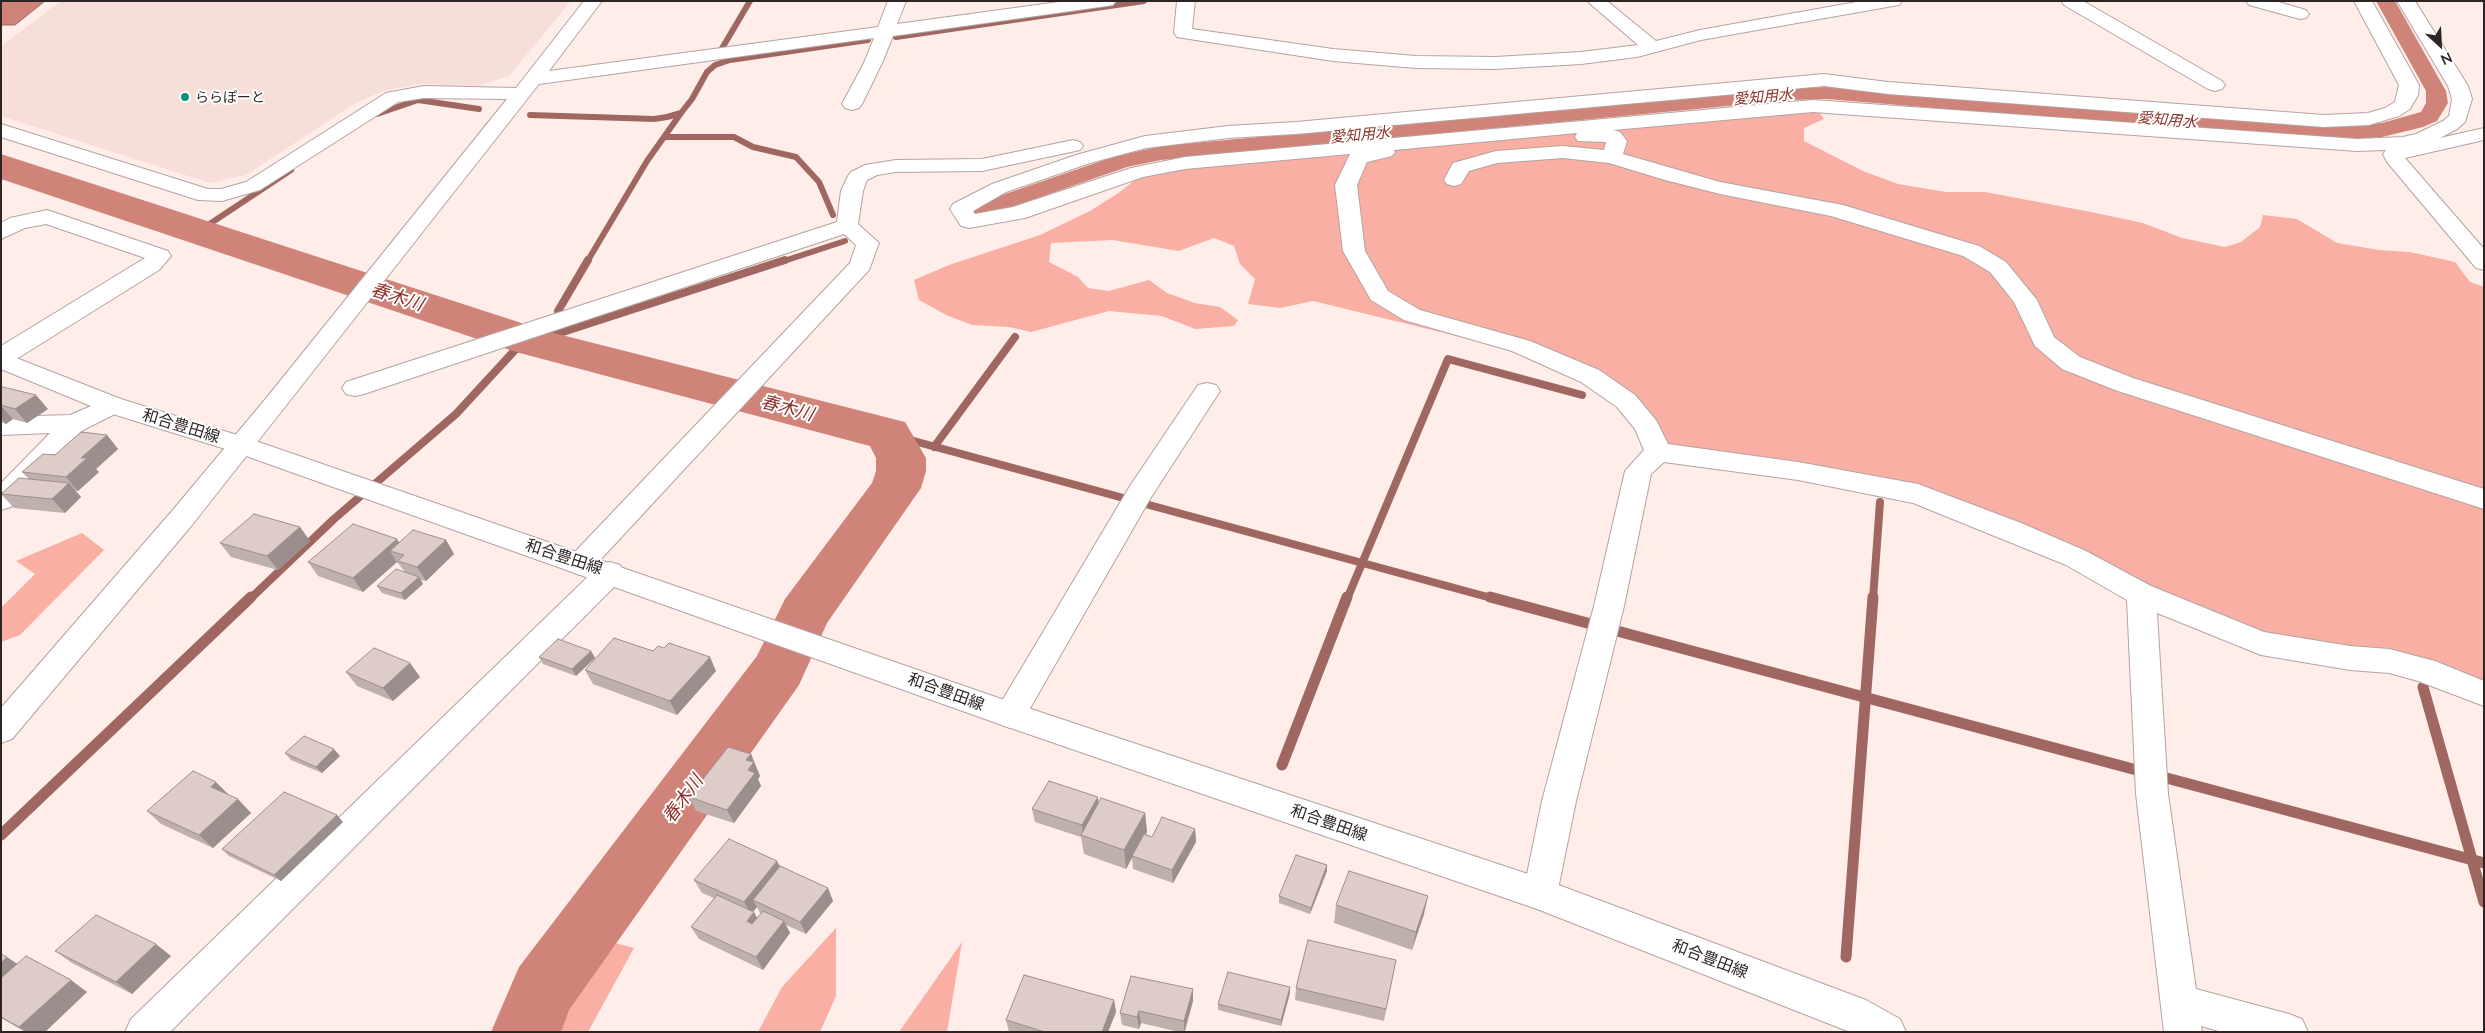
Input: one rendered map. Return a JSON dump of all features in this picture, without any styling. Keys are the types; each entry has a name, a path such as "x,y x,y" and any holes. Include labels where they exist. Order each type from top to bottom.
{"street":[{"path":"1,730 182,518 381,272 593,1"},
{"path":"852,104 873,63 897,1"},
{"path":"5,134 206,195 222,195 253,186 381,102 393,97 424,92 527,87 1108,1"},
{"path":"1186,1 1183,33 1333,55 1416,62 1495,63 1628,53 1700,35 1893,1"},
{"path":"1596,1 1652,47"},
{"path":"2070,1 2215,85"},
{"path":"2255,1 2300,14"},
{"path":"2363,1 2409,86 2408,95 2403,105 2392,112 2354,121 2324,121 1888,88 1824,80 1296,128 1228,132 1145,142 1083,159 999,188 961,209 969,221 1017,213 1159,166 1813,106 2268,139 2379,145 2423,138 2438,132 2458,118 2462,99 2458,86 2406,1"},
{"path":"2250,115 2268,139"},
{"path":"847,226 852,191 858,176 872,168 982,165 1090,143 1184,131 1228,132"},
{"path":"2484,134 2394,154 2394,158 2484,263"},
{"path":"1612,157 1617,141 1613,136 1454,146 1362,155 1358,158 1346,185 1354,251 1379,294 1412,315 1521,346 1590,376 1626,401 1647,426 1658,452"},
{"path":"1454,180 1460,166 1496,157 1563,152 1612,157 1672,176 1720,188 1788,199 1845,212 1971,251 1998,267 2025,300 2044,341 2071,364 2124,384 2484,499"},
{"path":"1,232 18,223 47,217 160,256 151,265 1,358"},
{"path":"355,388 847,226"},
{"path":"144,1032 595,568 861,266 868,243 847,226"},
{"name":"和合豊田線","path":"1,358 112,405 241,444 367,491 595,568 1010,715 1540,894 1853,1013 1887,1032"},
{"path":"1010,715 1136,500 1207,391"},
{"path":"1,500 74,424 112,405"},
{"path":"1,426 74,424"},
{"path":"1658,452 1798,471 1918,494 2011,530 2068,555 2141,594 2261,643 2350,658 2389,661 2424,670 2484,694"},
{"path":"1540,894 1559,801 1609,606 1638,471 1658,452"},
{"path":"2141,594 2152,794 2181,1017 2289,1032"}],"shaded area":[{"path":"1,1 45,1 15,25 1,25"},
{"name":"ららぽーと","path":"61,1 571,1 509,76 477,86 420,84 383,91 356,103 246,175 210,183 1,116 1,46"},
{"path":"1818,111 1824,119 1804,128 1804,141 1863,171 1898,184 1946,192 1985,192 2091,212 2143,223 2182,238 2225,247 2241,242 2260,227 2263,215 2297,219 2337,243 2379,250 2410,252 2455,262 2470,282 2484,287 2484,687 2360,647 2298,640 2246,628 2144,585 1965,503 1672,447 1586,383 1498,346 1313,301 1280,308 1248,304 1255,279 1240,264 1234,246 1214,238 1179,251 1112,240 1051,243 1049,262 1078,277 1088,288 1109,291 1149,280 1167,293 1195,303 1220,307 1238,320 1234,326 1195,329 1162,316 1109,311 1031,332 1009,327 972,325 946,315 919,300 914,280 949,265 1040,235 1090,211 1135,180 1161,169"},
{"path":"82,533 104,550 20,635 1,642 1,608 35,574 16,561"},
{"path":"836,928 836,996 820,1032 758,1032 782,987"},
{"path":"596,938 634,948 588,1032 538,1032 553,992"},
{"path":"962,942 947,1032 899,1032"}],"building":[{"path":"1,388 36,395 15,409 1,405"},
{"path":"81,432 107,435 81,458 87,458 66,477 22,472 43,454 55,455"},
{"path":"19,478 69,483 52,499 1,494"},
{"path":"254,514 300,527 267,556 220,543"},
{"path":"353,524 397,539 353,578 308,562"},
{"path":"413,530 446,540 417,567 398,561 404,555 390,551"},
{"path":"396,569 419,577 401,593 377,586"},
{"path":"614,638 653,651 658,646 664,648 669,643 710,657 670,701 585,670"},
{"path":"558,639 591,651 572,669 539,657"},
{"path":"374,648 410,663 383,688 346,672"},
{"path":"304,736 334,749 316,767 285,753"},
{"path":"728,747 751,754 746,760 754,762 748,770 755,773 727,810 689,797"},
{"path":"193,771 216,782 211,787 238,799 199,835 147,811"},
{"path":"1049,781 1098,797 1082,825 1032,809"},
{"path":"284,792 337,815 274,875 222,849"},
{"path":"1101,798 1145,813 1124,850 1081,835"},
{"path":"1162,817 1195,829 1172,870 1132,856 1144,834 1152,837"},
{"path":"729,839 777,861 744,902 694,880"},
{"path":"1296,855 1327,865 1311,908 1279,896"},
{"path":"780,866 828,888 800,922 753,900"},
{"path":"1349,871 1428,896 1416,932 1336,905"},
{"path":"717,895 754,912 747,921 752,924 763,911 784,921 756,957 691,927"},
{"path":"96,915 156,944 116,982 55,951"},
{"path":"1308,940 1396,960 1386,1009 1296,988"},
{"path":"1,954 7,957 1,963"},
{"path":"26,956 71,980 19,1027 1,1017 1,978"},
{"path":"1228,972 1290,987 1281,1020 1218,1004"},
{"path":"1024,975 1114,1000 1102,1032 1045,1032 1006,1020"},
{"path":"1131,976 1193,989 1184,1021 1139,1011 1137,1017 1120,1013"}],"waterway":[{"path":"721,50 750,1"},
{"path":"896,37 1144,1"},
{"name":"愛知用水","path":"975,212 1121,162 1161,153 1791,94 1827,93 2234,126 2355,132 2382,130 2415,122 2429,116 2437,103 2436,91 2385,1"},
{"path":"681,113 692,99 707,72 715,65 730,60 868,40"},
{"path":"377,114 418,100 479,109"},
{"path":"530,115 654,119 681,113"},
{"path":"587,262 647,161 681,113"},
{"path":"665,137 734,137 753,147 796,157 819,182 833,215"},
{"name":"春木川","path":"1,166 532,342 888,434 901,458 901,471 896,488 804,614 779,669 543,990 526,1032"},
{"path":"199,231 291,170"},
{"path":"781,262 845,241"},
{"path":"558,311 588,260"},
{"name":"愛知用水","path":"250,599 334,519 456,414 515,350 532,342 785,260"},
{"path":"934,447 1015,337"},
{"path":"1362,563 1448,359 1582,395"},
{"path":"888,434 934,447"},
{"path":"934,447 1362,563"},
{"path":"1873,599 1880,502"},
{"path":"1347,599 1362,563"},
{"path":"1362,563 1495,599"},
{"path":"1,835 251,597"},
{"path":"1282,765 1347,597"},
{"path":"1490,597 1865,697"},
{"path":"1865,697 1873,597"},
{"path":"2423,687 2472,860"},
{"path":"1846,957 1865,697"},
{"path":"1865,697 2472,860"},
{"path":"2472,860 2484,863"},
{"path":"2472,860 2484,902"}],"place":[{"name":"ららぽーと","path":"185,97"}]}
